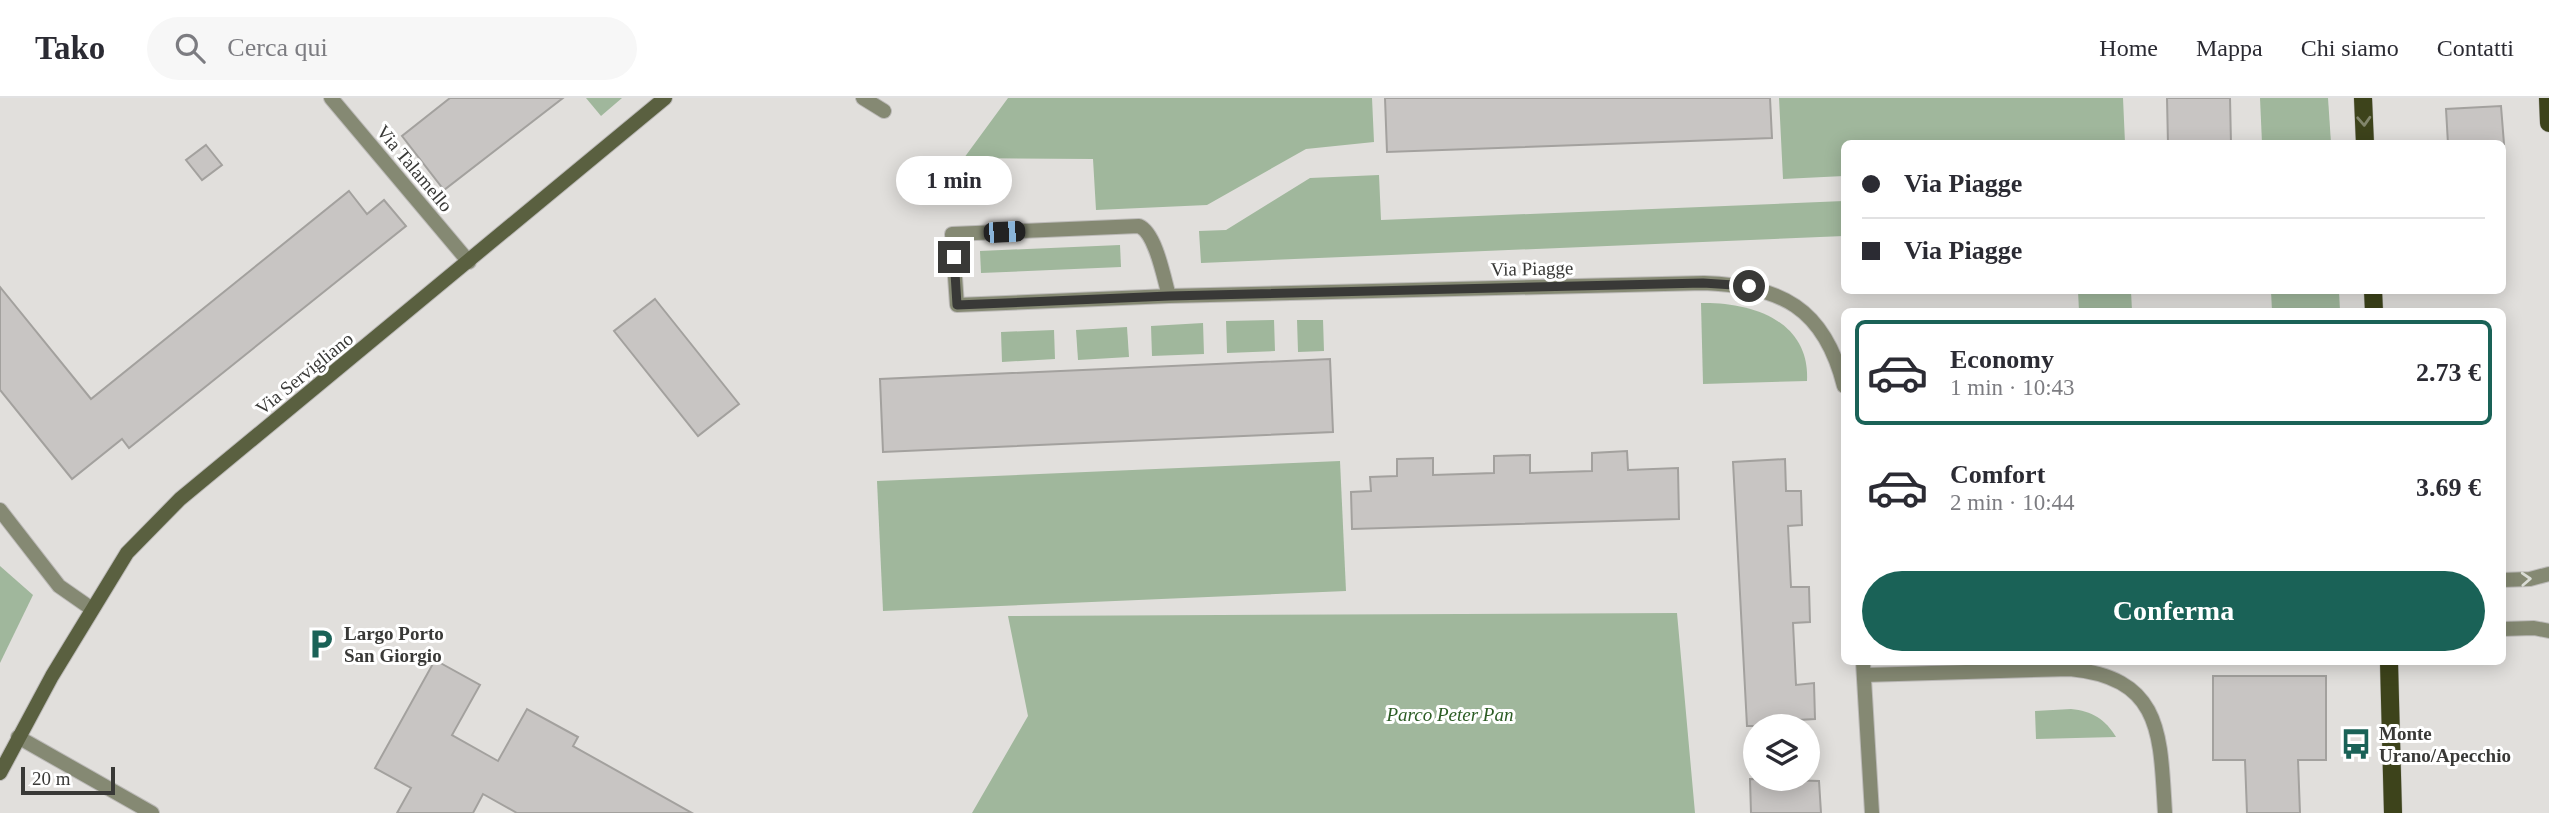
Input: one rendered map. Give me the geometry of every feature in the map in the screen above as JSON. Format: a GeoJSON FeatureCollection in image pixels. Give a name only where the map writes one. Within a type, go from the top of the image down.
{"type":"FeatureCollection","features":[{"type":"Feature","properties":{"kind":"main road"},"geometry":{"type":"LineString","coordinates":[[2362,98],[2365,140]]}},
{"type":"Feature","properties":{"kind":"main road"},"geometry":{"type":"LineString","coordinates":[[2548,98],[2549,123]]}},
{"type":"Feature","properties":{"kind":"main road"},"geometry":{"type":"LineString","coordinates":[[2389,665],[2393,813]]}},
{"type":"Feature","properties":{"kind":"street","name":"Via Talamello"},"geometry":{"type":"LineString","coordinates":[[331,98],[470,262]]}},
{"type":"Feature","properties":{"kind":"street","name":"Via Servigliano"},"geometry":{"type":"LineString","coordinates":[[0,773],[92,609],[127,554],[180,499],[470,262],[665,98]]}},
{"type":"Feature","properties":{"kind":"street"},"geometry":{"type":"LineString","coordinates":[[863,98],[884,111]]}},
{"type":"Feature","properties":{"kind":"street","name":"Via Piagge"},"geometry":{"type":"LineString","coordinates":[[1169,296],[1152,240],[1145,229],[1139,226],[952,234],[957,305],[1169,296],[1703,283],[1744,285],[1775,295],[1807,314],[1828,341],[1841,378]]}},
{"type":"Feature","properties":{"kind":"street"},"geometry":{"type":"LineString","coordinates":[[0,510],[59,586],[92,609]]}},
{"type":"Feature","properties":{"kind":"street"},"geometry":{"type":"LineString","coordinates":[[2506,580],[2530,579],[2549,574]]}},
{"type":"Feature","properties":{"kind":"street"},"geometry":{"type":"LineString","coordinates":[[2506,629],[2534,628],[2549,631]]}},
{"type":"Feature","properties":{"kind":"street"},"geometry":{"type":"LineString","coordinates":[[1872,813],[1863,668],[2070,669],[2092,672],[2112,679],[2137,695],[2153,717],[2159,740],[2165,813]]}},
{"type":"Feature","properties":{"kind":"street"},"geometry":{"type":"LineString","coordinates":[[18,737],[152,813]]}},
{"type":"Feature","properties":{"kind":"green space"},"geometry":{"type":"Polygon","coordinates":[[[586,98],[622,98],[601,116],[586,98]]]}},
{"type":"Feature","properties":{"kind":"green space"},"geometry":{"type":"Polygon","coordinates":[[[1008,98],[1372,98],[1374,142],[1306,149],[1207,205],[1096,210],[1093,159],[964,158],[1008,98]]]}},
{"type":"Feature","properties":{"kind":"green space"},"geometry":{"type":"Polygon","coordinates":[[[1779,98],[2123,98],[2125,140],[1841,140],[1841,176],[1783,179],[1779,98]]]}},
{"type":"Feature","properties":{"kind":"green space"},"geometry":{"type":"Polygon","coordinates":[[[2260,98],[2328,98],[2331,140],[2262,140],[2260,98]]]}},
{"type":"Feature","properties":{"kind":"green space"},"geometry":{"type":"Polygon","coordinates":[[[1379,175],[1381,220],[1841,201],[1841,236],[1201,263],[1199,231],[1226,230],[1310,178],[1379,175]]]}},
{"type":"Feature","properties":{"kind":"green space"},"geometry":{"type":"Polygon","coordinates":[[[1120,245],[1121,267],[981,273],[980,251],[1120,245]]]}},
{"type":"Feature","properties":{"kind":"green space"},"geometry":{"type":"Polygon","coordinates":[[[2078,294],[2131,294],[2132,308],[2079,308],[2078,294]]]}},
{"type":"Feature","properties":{"kind":"green space"},"geometry":{"type":"Polygon","coordinates":[[[2271,294],[2339,294],[2340,308],[2272,308],[2271,294]]]}},
{"type":"Feature","properties":{"kind":"green space"},"geometry":{"type":"Polygon","coordinates":[[[1701,303],[1739,306],[1757,311],[1788,329],[1799,343],[1805,360],[1807,381],[1703,384],[1701,303]]]}},
{"type":"Feature","properties":{"kind":"green space"},"geometry":{"type":"Polygon","coordinates":[[[1274,320],[1275,351],[1227,353],[1226,321],[1274,320]]]}},
{"type":"Feature","properties":{"kind":"green space"},"geometry":{"type":"Polygon","coordinates":[[[1297,320],[1323,320],[1324,351],[1298,352],[1297,320]]]}},
{"type":"Feature","properties":{"kind":"green space"},"geometry":{"type":"Polygon","coordinates":[[[1203,323],[1204,354],[1152,356],[1151,326],[1203,323]]]}},
{"type":"Feature","properties":{"kind":"green space"},"geometry":{"type":"Polygon","coordinates":[[[1127,327],[1129,357],[1078,360],[1076,330],[1127,327]]]}},
{"type":"Feature","properties":{"kind":"green space"},"geometry":{"type":"Polygon","coordinates":[[[1054,330],[1055,359],[1002,362],[1001,332],[1054,330]]]}},
{"type":"Feature","properties":{"kind":"green space"},"geometry":{"type":"Polygon","coordinates":[[[1340,461],[1346,591],[883,611],[877,481],[1340,461]]]}},
{"type":"Feature","properties":{"kind":"green space"},"geometry":{"type":"Polygon","coordinates":[[[0,566],[33,595],[0,663],[0,566]]]}},
{"type":"Feature","properties":{"kind":"green space","name":"Parco Peter Pan"},"geometry":{"type":"Polygon","coordinates":[[[1677,613],[1695,813],[972,813],[1028,716],[1008,616],[1677,613]]]}},
{"type":"Feature","properties":{"kind":"green space"},"geometry":{"type":"Polygon","coordinates":[[[2071,709],[2097,717],[2116,737],[2036,739],[2035,711],[2071,709]]]}},
{"type":"Feature","properties":{"kind":"building"},"geometry":{"type":"Polygon","coordinates":[[[450,98],[563,98],[444,190],[402,136],[450,98]]]}},
{"type":"Feature","properties":{"kind":"building"},"geometry":{"type":"Polygon","coordinates":[[[1385,98],[1770,98],[1772,138],[1387,152],[1385,98]]]}},
{"type":"Feature","properties":{"kind":"building"},"geometry":{"type":"Polygon","coordinates":[[[2167,98],[2230,98],[2231,140],[2168,140],[2167,98]]]}},
{"type":"Feature","properties":{"kind":"building"},"geometry":{"type":"Polygon","coordinates":[[[2501,106],[2504,140],[2448,140],[2446,109],[2501,106]]]}},
{"type":"Feature","properties":{"kind":"building"},"geometry":{"type":"Polygon","coordinates":[[[206,145],[222,165],[202,180],[186,160],[206,145]]]}},
{"type":"Feature","properties":{"kind":"building"},"geometry":{"type":"Polygon","coordinates":[[[349,191],[367,214],[384,200],[406,226],[129,448],[122,439],[72,479],[0,390],[0,287],[91,399],[349,191]]]}},
{"type":"Feature","properties":{"kind":"building"},"geometry":{"type":"Polygon","coordinates":[[[655,299],[739,404],[698,436],[614,331],[655,299]]]}},
{"type":"Feature","properties":{"kind":"building"},"geometry":{"type":"Polygon","coordinates":[[[1330,359],[1333,432],[883,452],[880,379],[1330,359]]]}},
{"type":"Feature","properties":{"kind":"building"},"geometry":{"type":"Polygon","coordinates":[[[1627,451],[1628,470],[1678,468],[1679,519],[1352,529],[1351,492],[1371,491],[1370,477],[1397,476],[1397,459],[1433,458],[1433,475],[1494,473],[1494,456],[1530,455],[1530,473],[1592,471],[1592,453],[1627,451]]]}},
{"type":"Feature","properties":{"kind":"building"},"geometry":{"type":"Polygon","coordinates":[[[1785,459],[1786,491],[1801,491],[1802,525],[1788,526],[1791,587],[1809,587],[1810,622],[1793,623],[1796,685],[1814,683],[1815,714],[1746,714],[1733,462],[1785,459]]]}},
{"type":"Feature","properties":{"kind":"building"},"geometry":{"type":"Polygon","coordinates":[[[435,660],[480,685],[452,735],[498,761],[527,709],[578,737],[573,746],[692,813],[517,813],[483,794],[473,813],[397,813],[411,788],[375,768],[435,660]]]}},
{"type":"Feature","properties":{"kind":"building"},"geometry":{"type":"Polygon","coordinates":[[[2213,676],[2326,676],[2326,760],[2298,760],[2300,813],[2247,813],[2245,760],[2213,760],[2213,676]]]}},
{"type":"Feature","properties":{"kind":"building"},"geometry":{"type":"Polygon","coordinates":[[[1750,791],[1820,791],[1821,813],[1751,813],[1750,791]]]}},
{"type":"Feature","properties":{"kind":"place","name":"Largo Porto San Giorgio"},"geometry":{"type":"Point","coordinates":[321,644]}},
{"type":"Feature","properties":{"kind":"place","name":"Monte Urano/Apecchio"},"geometry":{"type":"Point","coordinates":[2356,744]}},
{"type":"Feature","properties":{"kind":"route"},"geometry":{"type":"LineString","coordinates":[[954,257],[957,305],[1169,296],[1703,283],[1749,286]]}}]}
